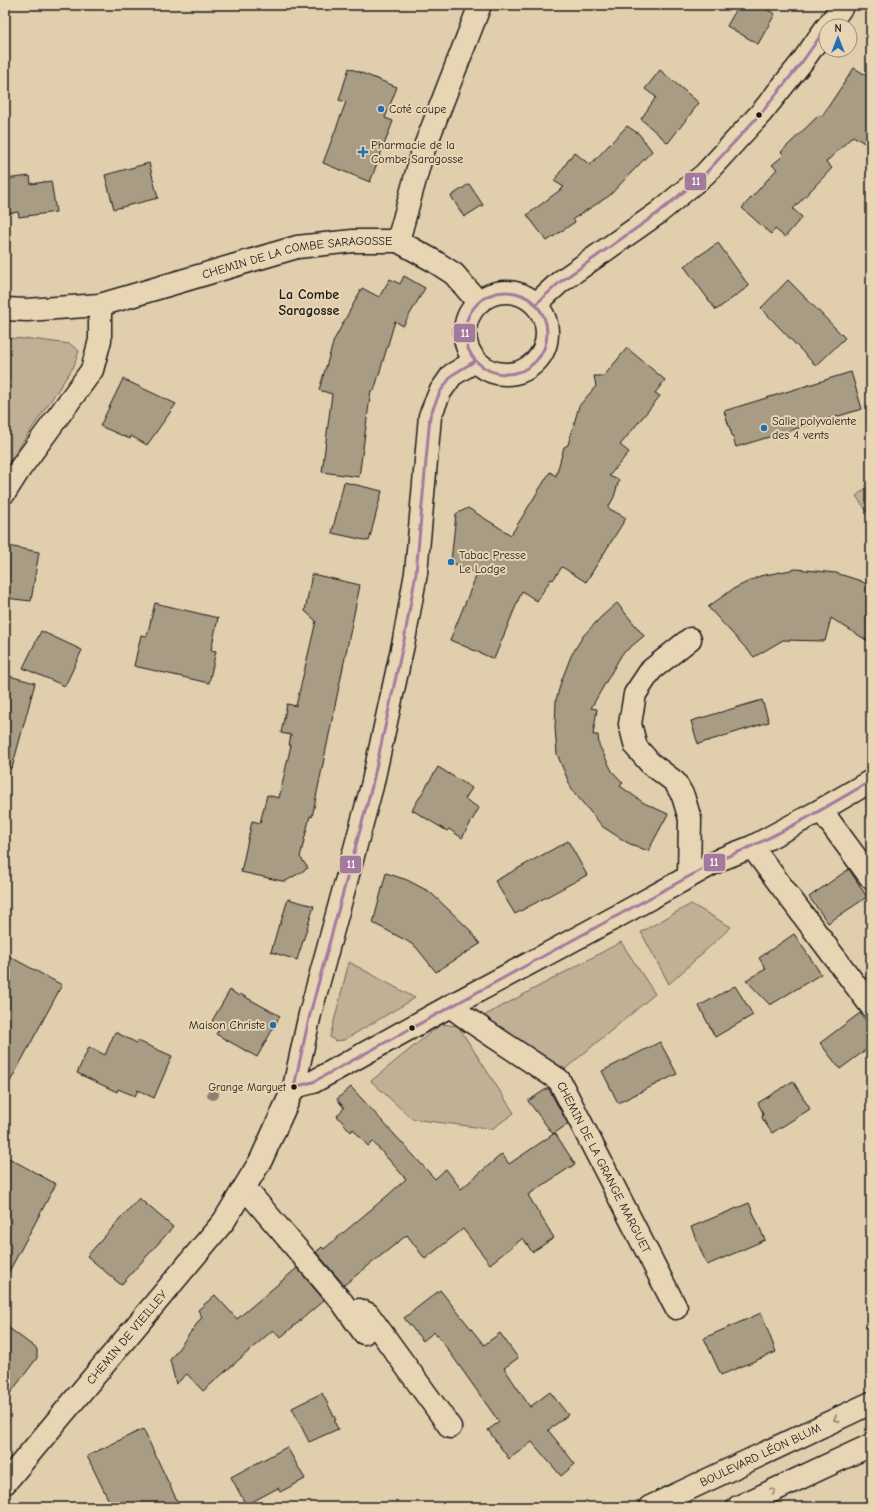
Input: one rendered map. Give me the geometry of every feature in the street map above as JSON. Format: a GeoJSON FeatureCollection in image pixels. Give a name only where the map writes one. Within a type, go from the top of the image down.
{"type":"FeatureCollection","features":[{"type":"Feature","properties":{"kind":"street"},"geometry":{"type":"LineString","coordinates":[[398,241],[422,154],[480,5]]}},
{"type":"Feature","properties":{"kind":"street"},"geometry":{"type":"LineString","coordinates":[[834,18],[843,5]]}},
{"type":"Feature","properties":{"kind":"street"},"geometry":{"type":"LineString","coordinates":[[536,304],[560,282],[658,213],[705,174],[762,112],[818,40]]}},
{"type":"Feature","properties":{"kind":"street","name":"CHEMIN DE LA COMBE SARAGOSSE"},"geometry":{"type":"LineString","coordinates":[[5,309],[27,310],[100,305],[297,247],[353,241],[398,241],[434,260],[454,274],[478,302]]}},
{"type":"Feature","properties":{"kind":"street"},"geometry":{"type":"LineString","coordinates":[[501,292],[514,292],[526,297],[536,304],[544,316],[547,328],[547,341],[542,353],[534,363],[524,370],[511,374],[498,373],[486,369],[476,361],[468,350],[465,338],[465,325],[470,312],[478,302],[489,295],[501,292]]}},
{"type":"Feature","properties":{"kind":"street"},"geometry":{"type":"LineString","coordinates":[[5,492],[19,470],[92,370],[100,340],[100,305]]}},
{"type":"Feature","properties":{"kind":"street","name":"CHEMIN DE VIEILLEY"},"geometry":{"type":"LineString","coordinates":[[5,1483],[224,1221],[261,1160],[294,1087],[310,1014],[372,786],[404,640],[416,573],[430,416],[440,392],[452,375],[476,361]]}},
{"type":"Feature","properties":{"kind":"street"},"geometry":{"type":"LineString","coordinates":[[689,876],[690,819],[683,796],[675,782],[650,763],[636,747],[630,724],[635,694],[651,670],[690,640]]}},
{"type":"Feature","properties":{"kind":"street"},"geometry":{"type":"LineString","coordinates":[[294,1087],[313,1082],[450,1006],[618,916],[721,858],[752,847],[871,781]]}},
{"type":"Feature","properties":{"kind":"street"},"geometry":{"type":"LineString","coordinates":[[821,810],[871,878]]}},
{"type":"Feature","properties":{"kind":"street"},"geometry":{"type":"LineString","coordinates":[[752,847],[871,1006]]}},
{"type":"Feature","properties":{"kind":"street","name":"CHEMIN DE LA GRANGE MARGUET"},"geometry":{"type":"LineString","coordinates":[[450,1006],[559,1080],[676,1308]]}},
{"type":"Feature","properties":{"kind":"street"},"geometry":{"type":"LineString","coordinates":[[245,1188],[342,1302],[364,1333]]}},
{"type":"Feature","properties":{"kind":"street"},"geometry":{"type":"LineString","coordinates":[[342,1302],[368,1314],[450,1427]]}},
{"type":"Feature","properties":{"kind":"street","name":"BOULEVARD LÉON BLUM"},"geometry":{"type":"LineString","coordinates":[[650,1507],[871,1403]]}},
{"type":"Feature","properties":{"kind":"street"},"geometry":{"type":"LineString","coordinates":[[738,1507],[871,1445]]}},
{"type":"Feature","properties":{"kind":"shaded area"},"geometry":{"type":"Polygon","coordinates":[[[5,338],[31,339],[70,344],[79,351],[74,366],[10,461],[5,461],[5,338]]]}},
{"type":"Feature","properties":{"kind":"shaded area"},"geometry":{"type":"Polygon","coordinates":[[[871,484],[871,517],[856,496],[871,484]]]}},
{"type":"Feature","properties":{"kind":"shaded area"},"geometry":{"type":"Polygon","coordinates":[[[691,904],[731,927],[669,984],[641,932],[691,904]]]}},
{"type":"Feature","properties":{"kind":"shaded area"},"geometry":{"type":"Polygon","coordinates":[[[621,942],[655,994],[565,1069],[480,1018],[621,942]]]}},
{"type":"Feature","properties":{"kind":"shaded area"},"geometry":{"type":"Polygon","coordinates":[[[349,962],[415,998],[344,1040],[335,1041],[330,1037],[349,962]]]}},
{"type":"Feature","properties":{"kind":"shaded area"},"geometry":{"type":"Polygon","coordinates":[[[441,1024],[458,1026],[514,1113],[492,1129],[412,1119],[371,1081],[441,1024]]]}},
{"type":"Feature","properties":{"kind":"building"},"geometry":{"type":"Polygon","coordinates":[[[739,5],[759,5],[775,14],[758,44],[727,26],[739,5]]]}},
{"type":"Feature","properties":{"kind":"building"},"geometry":{"type":"Polygon","coordinates":[[[349,68],[397,87],[385,118],[393,121],[370,182],[323,163],[346,102],[339,100],[349,68]]]}},
{"type":"Feature","properties":{"kind":"building"},"geometry":{"type":"Polygon","coordinates":[[[854,68],[871,78],[871,147],[853,136],[826,162],[832,168],[793,209],[802,217],[785,237],[775,229],[771,234],[742,208],[777,169],[772,165],[784,155],[781,152],[819,115],[822,116],[854,68]]]}},
{"type":"Feature","properties":{"kind":"building"},"geometry":{"type":"Polygon","coordinates":[[[660,70],[699,103],[668,143],[641,119],[656,97],[645,89],[660,70]]]}},
{"type":"Feature","properties":{"kind":"building"},"geometry":{"type":"Polygon","coordinates":[[[627,126],[639,134],[652,151],[609,196],[573,219],[575,222],[547,241],[527,215],[564,187],[554,181],[574,152],[590,165],[627,126]]]}},
{"type":"Feature","properties":{"kind":"building"},"geometry":{"type":"Polygon","coordinates":[[[149,163],[158,198],[114,209],[105,175],[149,163]]]}},
{"type":"Feature","properties":{"kind":"building"},"geometry":{"type":"Polygon","coordinates":[[[30,176],[31,184],[51,181],[56,212],[19,217],[18,212],[5,214],[5,179],[30,176]]]}},
{"type":"Feature","properties":{"kind":"building"},"geometry":{"type":"Polygon","coordinates":[[[469,184],[483,205],[464,217],[451,196],[469,184]]]}},
{"type":"Feature","properties":{"kind":"building"},"geometry":{"type":"Polygon","coordinates":[[[718,243],[749,286],[716,310],[684,266],[718,243]]]}},
{"type":"Feature","properties":{"kind":"building"},"geometry":{"type":"Polygon","coordinates":[[[404,276],[425,288],[403,326],[395,321],[374,391],[371,390],[359,477],[322,472],[332,394],[319,390],[334,340],[362,288],[379,297],[390,279],[400,284],[404,276]]]}},
{"type":"Feature","properties":{"kind":"building"},"geometry":{"type":"Polygon","coordinates":[[[788,280],[845,338],[816,366],[761,308],[788,280]]]}},
{"type":"Feature","properties":{"kind":"building"},"geometry":{"type":"Polygon","coordinates":[[[627,348],[665,380],[655,393],[660,396],[620,445],[629,452],[609,476],[619,480],[614,497],[608,508],[626,518],[586,582],[562,567],[553,580],[551,579],[537,601],[522,591],[494,659],[450,640],[477,574],[451,562],[456,514],[468,508],[511,535],[550,472],[556,476],[564,447],[568,445],[579,406],[596,386],[594,376],[604,376],[627,348]]]}},
{"type":"Feature","properties":{"kind":"building","name":"Salle polyvalente des 4 vents"},"geometry":{"type":"Polygon","coordinates":[[[851,372],[862,409],[736,447],[724,411],[851,372]]]}},
{"type":"Feature","properties":{"kind":"building"},"geometry":{"type":"Polygon","coordinates":[[[123,379],[176,404],[147,445],[131,436],[130,439],[100,426],[123,379]]]}},
{"type":"Feature","properties":{"kind":"building"},"geometry":{"type":"Polygon","coordinates":[[[344,482],[382,491],[369,541],[332,533],[344,482]]]}},
{"type":"Feature","properties":{"kind":"building"},"geometry":{"type":"Polygon","coordinates":[[[8,546],[39,552],[31,601],[5,598],[5,564],[8,546]]]}},
{"type":"Feature","properties":{"kind":"building"},"geometry":{"type":"Polygon","coordinates":[[[796,569],[836,573],[861,581],[871,587],[871,643],[831,618],[825,641],[783,640],[754,657],[708,607],[733,589],[760,576],[796,569]]]}},
{"type":"Feature","properties":{"kind":"building"},"geometry":{"type":"Polygon","coordinates":[[[312,574],[360,585],[312,817],[310,816],[300,857],[308,868],[286,881],[282,881],[241,872],[252,821],[260,823],[267,795],[279,798],[291,745],[289,745],[291,735],[281,733],[287,704],[296,706],[316,621],[305,611],[312,574]]]}},
{"type":"Feature","properties":{"kind":"building"},"geometry":{"type":"Polygon","coordinates":[[[155,603],[218,618],[211,650],[216,651],[209,683],[134,666],[141,635],[147,636],[155,603]]]}},
{"type":"Feature","properties":{"kind":"building"},"geometry":{"type":"Polygon","coordinates":[[[617,603],[644,636],[622,654],[591,708],[597,709],[593,735],[598,735],[599,745],[612,771],[623,783],[620,786],[644,803],[668,814],[648,851],[628,843],[603,827],[572,790],[557,754],[555,728],[556,700],[571,656],[583,636],[617,603]]]}},
{"type":"Feature","properties":{"kind":"building"},"geometry":{"type":"Polygon","coordinates":[[[41,631],[82,650],[65,686],[23,668],[41,631]]]}},
{"type":"Feature","properties":{"kind":"building"},"geometry":{"type":"Polygon","coordinates":[[[5,675],[35,683],[12,768],[5,767],[5,675]]]}},
{"type":"Feature","properties":{"kind":"building"},"geometry":{"type":"Polygon","coordinates":[[[762,700],[769,722],[698,744],[691,721],[762,700]]]}},
{"type":"Feature","properties":{"kind":"building"},"geometry":{"type":"Polygon","coordinates":[[[438,767],[472,788],[465,799],[479,808],[462,838],[449,829],[447,831],[412,810],[438,767]]]}},
{"type":"Feature","properties":{"kind":"building"},"geometry":{"type":"Polygon","coordinates":[[[568,841],[587,875],[515,914],[495,881],[568,841]]]}},
{"type":"Feature","properties":{"kind":"building"},"geometry":{"type":"Polygon","coordinates":[[[849,869],[867,897],[828,923],[809,897],[849,869]]]}},
{"type":"Feature","properties":{"kind":"building"},"geometry":{"type":"Polygon","coordinates":[[[386,873],[407,880],[430,892],[469,929],[480,944],[436,972],[416,947],[373,923],[386,873]]]}},
{"type":"Feature","properties":{"kind":"building"},"geometry":{"type":"Polygon","coordinates":[[[288,899],[314,906],[297,960],[271,952],[288,899]]]}},
{"type":"Feature","properties":{"kind":"building"},"geometry":{"type":"Polygon","coordinates":[[[794,934],[821,974],[770,1005],[746,980],[766,969],[759,958],[794,934]]]}},
{"type":"Feature","properties":{"kind":"building"},"geometry":{"type":"Polygon","coordinates":[[[5,954],[62,985],[5,1091],[5,954]]]}},
{"type":"Feature","properties":{"kind":"building"},"geometry":{"type":"Polygon","coordinates":[[[735,986],[753,1015],[715,1037],[699,1006],[735,986]]]}},
{"type":"Feature","properties":{"kind":"building"},"geometry":{"type":"Polygon","coordinates":[[[230,990],[280,1016],[257,1057],[216,1034],[221,1027],[212,1021],[230,990]]]}},
{"type":"Feature","properties":{"kind":"building"},"geometry":{"type":"Polygon","coordinates":[[[860,1013],[871,1027],[871,1046],[840,1069],[820,1043],[860,1013]]]}},
{"type":"Feature","properties":{"kind":"building"},"geometry":{"type":"Polygon","coordinates":[[[115,1032],[137,1043],[138,1041],[172,1056],[154,1098],[138,1090],[135,1096],[118,1089],[117,1092],[77,1073],[89,1047],[105,1055],[115,1032]]]}},
{"type":"Feature","properties":{"kind":"building"},"geometry":{"type":"Polygon","coordinates":[[[660,1042],[677,1074],[618,1103],[602,1071],[660,1042]]]}},
{"type":"Feature","properties":{"kind":"building"},"geometry":{"type":"Polygon","coordinates":[[[793,1081],[810,1109],[772,1133],[762,1118],[763,1113],[758,1103],[793,1081]]]}},
{"type":"Feature","properties":{"kind":"building"},"geometry":{"type":"Polygon","coordinates":[[[351,1087],[435,1179],[446,1169],[461,1189],[502,1154],[509,1164],[555,1133],[575,1164],[528,1195],[554,1238],[532,1252],[523,1238],[490,1264],[463,1229],[425,1259],[407,1235],[344,1285],[316,1252],[322,1247],[324,1249],[406,1179],[373,1142],[368,1146],[353,1129],[351,1132],[337,1116],[344,1108],[337,1099],[351,1087]]]}},
{"type":"Feature","properties":{"kind":"building"},"geometry":{"type":"Polygon","coordinates":[[[548,1088],[568,1124],[553,1134],[528,1101],[548,1088]]]}},
{"type":"Feature","properties":{"kind":"building"},"geometry":{"type":"Polygon","coordinates":[[[5,1156],[56,1184],[5,1279],[5,1156]]]}},
{"type":"Feature","properties":{"kind":"building"},"geometry":{"type":"Polygon","coordinates":[[[139,1198],[173,1227],[121,1285],[87,1256],[139,1198]]]}},
{"type":"Feature","properties":{"kind":"building"},"geometry":{"type":"Polygon","coordinates":[[[749,1203],[765,1240],[707,1265],[691,1227],[749,1203]]]}},
{"type":"Feature","properties":{"kind":"building"},"geometry":{"type":"Polygon","coordinates":[[[297,1268],[324,1300],[280,1338],[273,1330],[203,1391],[187,1374],[176,1384],[170,1360],[202,1317],[198,1310],[215,1295],[237,1319],[297,1268]]]}},
{"type":"Feature","properties":{"kind":"building"},"geometry":{"type":"Polygon","coordinates":[[[440,1290],[484,1345],[500,1333],[518,1358],[504,1368],[530,1407],[550,1392],[568,1415],[548,1430],[575,1464],[561,1476],[532,1442],[509,1459],[488,1430],[499,1422],[437,1334],[436,1335],[434,1332],[423,1341],[404,1318],[440,1290]]]}},
{"type":"Feature","properties":{"kind":"building"},"geometry":{"type":"Polygon","coordinates":[[[761,1313],[776,1352],[721,1375],[704,1338],[761,1313]]]}},
{"type":"Feature","properties":{"kind":"building"},"geometry":{"type":"Polygon","coordinates":[[[5,1325],[37,1349],[37,1358],[5,1400],[5,1325]]]}},
{"type":"Feature","properties":{"kind":"building"},"geometry":{"type":"Polygon","coordinates":[[[322,1393],[336,1420],[334,1421],[338,1429],[309,1442],[292,1408],[322,1393]]]}},
{"type":"Feature","properties":{"kind":"building"},"geometry":{"type":"Polygon","coordinates":[[[143,1429],[180,1507],[112,1507],[87,1456],[143,1429]]]}},
{"type":"Feature","properties":{"kind":"building"},"geometry":{"type":"Polygon","coordinates":[[[287,1447],[305,1479],[280,1492],[278,1488],[246,1505],[231,1477],[287,1447]]]}},
{"type":"Feature","properties":{"kind":"transit line","name":"11"},"geometry":{"type":"LineString","coordinates":[[536,304],[560,282],[658,213],[705,174],[762,112],[818,39]]}},
{"type":"Feature","properties":{"kind":"transit line","name":"11"},"geometry":{"type":"LineString","coordinates":[[506,292],[522,295],[535,304],[544,317],[547,333],[544,349],[535,362],[522,371],[506,374],[490,371],[477,362],[468,349],[465,333],[468,317],[477,304],[490,295],[506,292]]}},
{"type":"Feature","properties":{"kind":"transit line","name":"11"},"geometry":{"type":"LineString","coordinates":[[475,361],[452,375],[440,392],[430,416],[416,573],[404,640],[372,786],[310,1014],[294,1087],[313,1082],[721,859],[779,833],[871,781]]}},
{"type":"Feature","properties":{"kind":"place","name":"Coté coupe"},"geometry":{"type":"Point","coordinates":[381,109]}},
{"type":"Feature","properties":{"kind":"place","name":"Pharmacie de la Combe Saragosse"},"geometry":{"type":"Point","coordinates":[363,152]}},
{"type":"Feature","properties":{"kind":"place","name":"Salle polyvalente des 4 vents"},"geometry":{"type":"Point","coordinates":[764,428]}},
{"type":"Feature","properties":{"kind":"place","name":"Tabac Presse Le Lodge"},"geometry":{"type":"Point","coordinates":[451,562]}},
{"type":"Feature","properties":{"kind":"place","name":"Maison Christe"},"geometry":{"type":"Point","coordinates":[273,1025]}},
{"type":"Feature","properties":{"kind":"place","name":"Grange Marguet"},"geometry":{"type":"Point","coordinates":[294,1087]}},
{"type":"Feature","properties":{"kind":"district","name":"La Combe Saragosse"},"geometry":{"type":"Point","coordinates":[309,302]}}]}
